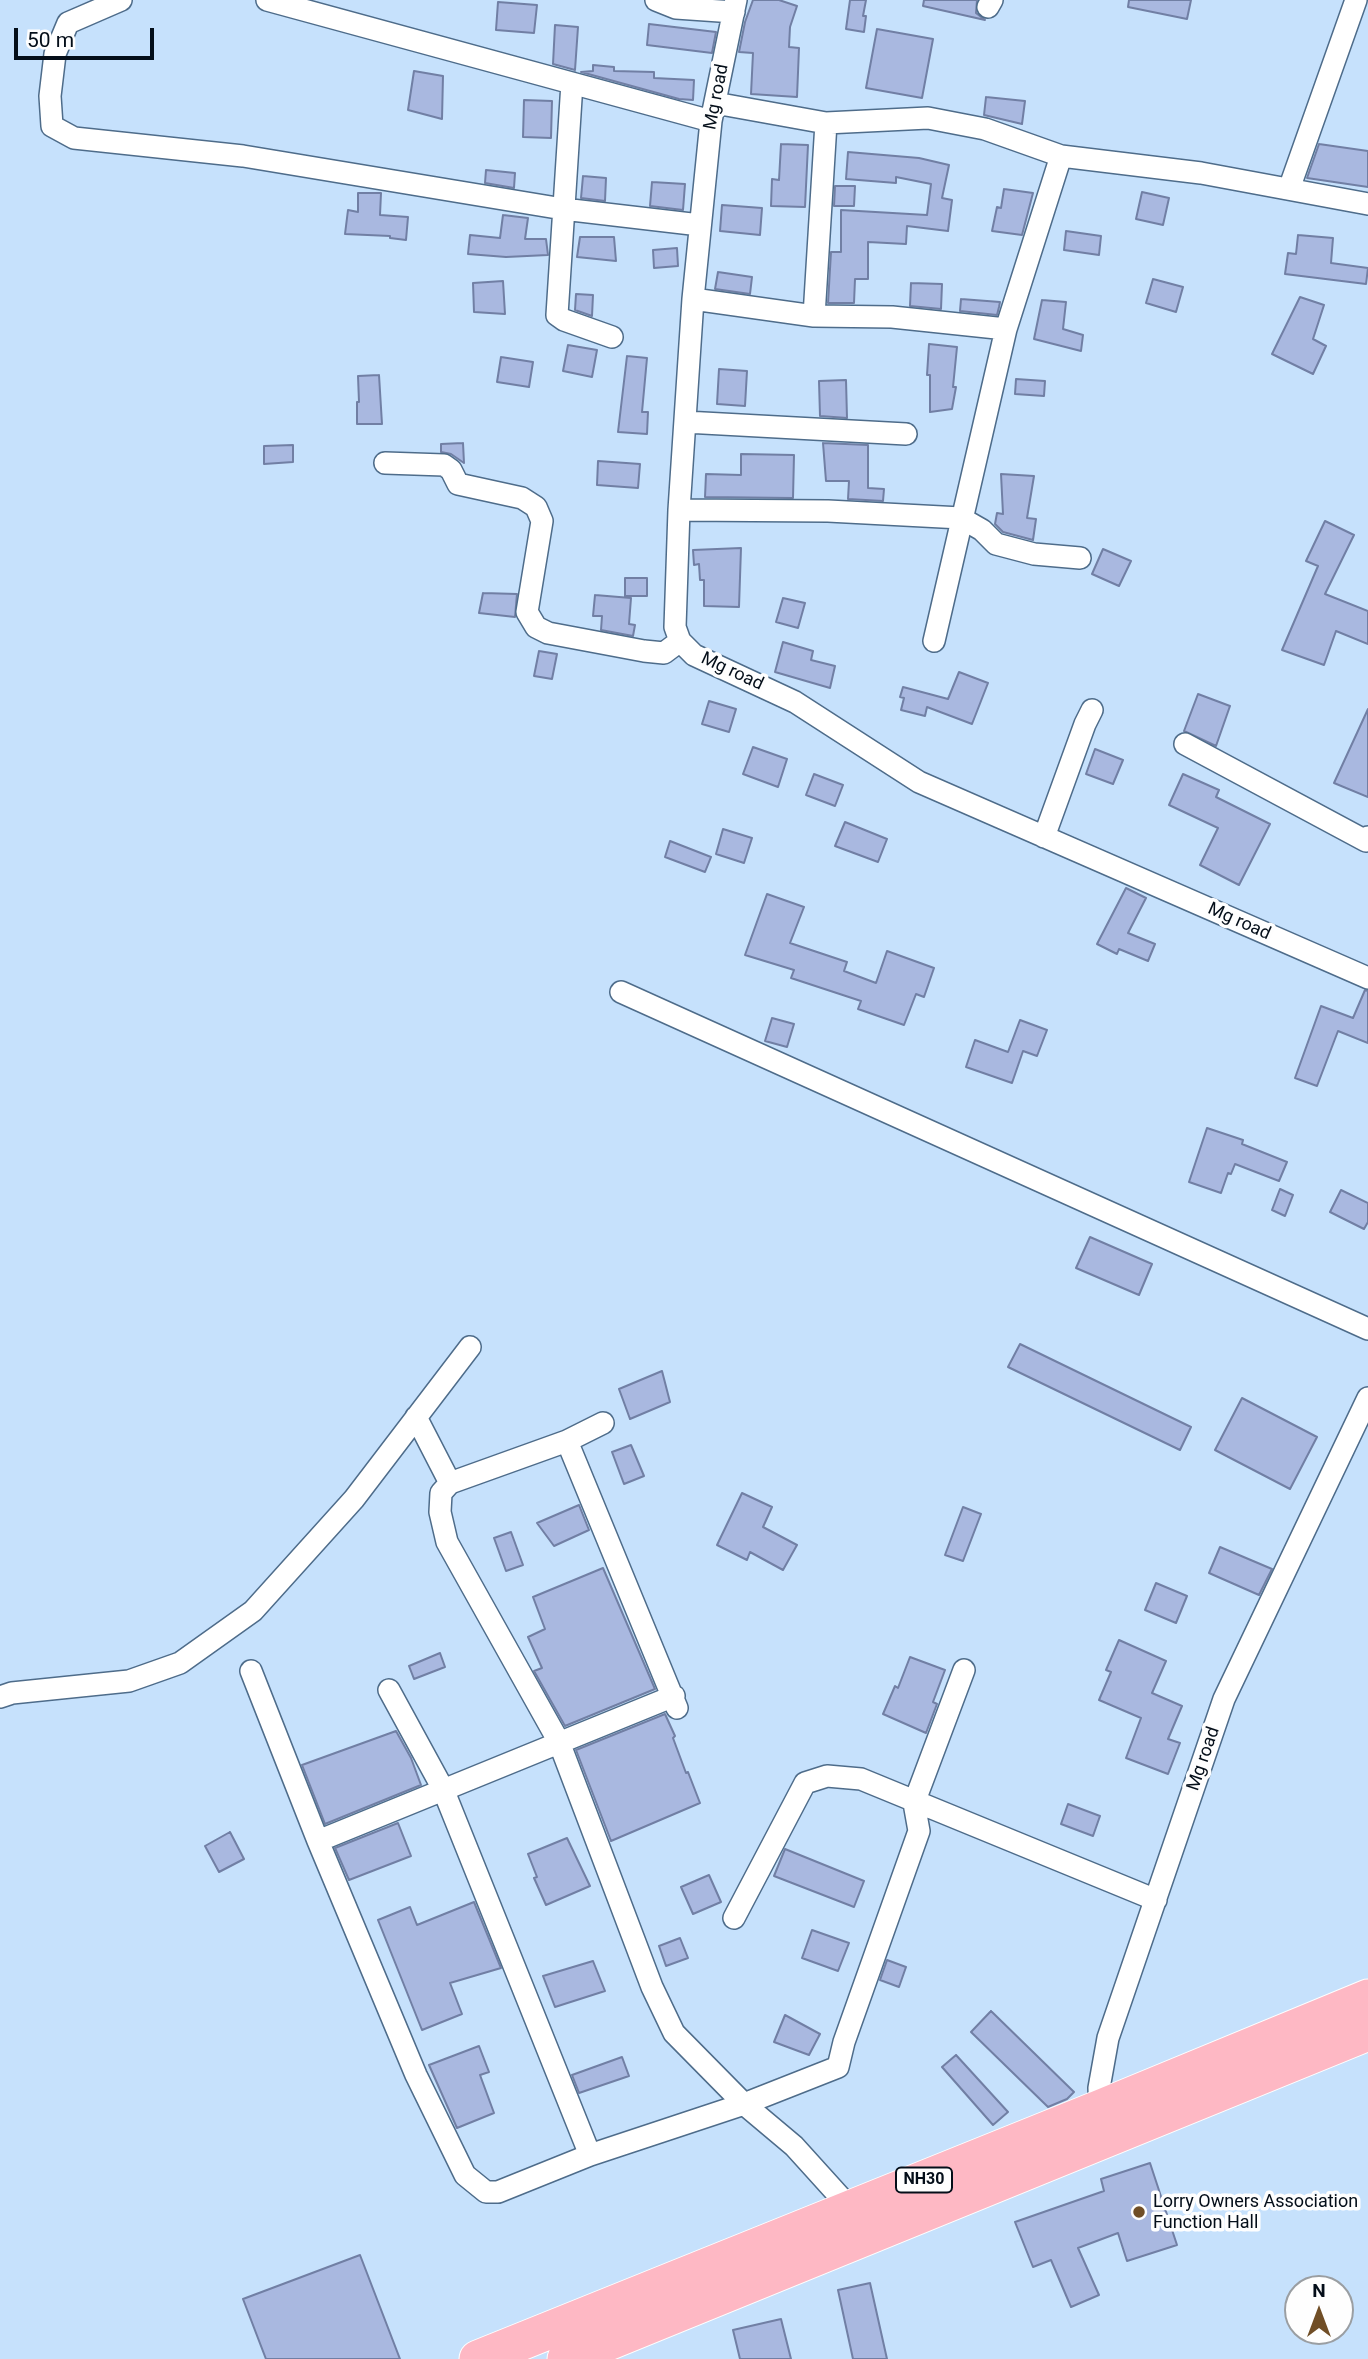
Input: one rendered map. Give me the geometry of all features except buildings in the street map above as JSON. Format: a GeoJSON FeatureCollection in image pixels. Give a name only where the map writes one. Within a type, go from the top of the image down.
{"type":"FeatureCollection","features":[{"type":"Feature","properties":{"kind":"highway","name":"NH30"},"geometry":{"type":"LineString","coordinates":[[566,2359],[1102,2124],[1368,1998]]}},
{"type":"Feature","properties":{"kind":"highway","name":"NH30"},"geometry":{"type":"LineString","coordinates":[[478,2359],[851,2209],[1368,2032]]}},
{"type":"Feature","properties":{"kind":"street"},"geometry":{"type":"LineString","coordinates":[[121,0],[68,23],[55,54],[50,96],[52,126],[74,138],[243,156],[563,209],[700,225]]}},
{"type":"Feature","properties":{"kind":"street"},"geometry":{"type":"LineString","coordinates":[[267,0],[572,83],[713,112],[826,123],[928,118],[985,130],[1061,156],[1201,173],[1368,204]]}},
{"type":"Feature","properties":{"kind":"street"},"geometry":{"type":"LineString","coordinates":[[656,0],[676,8],[735,6]]}},
{"type":"Feature","properties":{"kind":"street"},"geometry":{"type":"LineString","coordinates":[[1289,189],[1356,0]]}},
{"type":"Feature","properties":{"kind":"street","name":"Mg road"},"geometry":{"type":"LineString","coordinates":[[735,6],[713,112],[693,299],[679,510],[675,626],[680,641],[694,655],[795,702],[919,782],[1368,978]]}},
{"type":"Feature","properties":{"kind":"street"},"geometry":{"type":"LineString","coordinates":[[572,83],[557,316],[612,337]]}},
{"type":"Feature","properties":{"kind":"street"},"geometry":{"type":"LineString","coordinates":[[814,316],[826,123]]}},
{"type":"Feature","properties":{"kind":"street"},"geometry":{"type":"LineString","coordinates":[[934,641],[1006,329],[1061,156]]}},
{"type":"Feature","properties":{"kind":"street"},"geometry":{"type":"LineString","coordinates":[[693,299],[814,316],[892,317],[1006,329]]}},
{"type":"Feature","properties":{"kind":"street"},"geometry":{"type":"LineString","coordinates":[[685,422],[906,434]]}},
{"type":"Feature","properties":{"kind":"street"},"geometry":{"type":"LineString","coordinates":[[384,463],[444,464],[451,470],[458,484],[522,498],[536,507],[542,522],[527,612],[536,626],[548,633],[644,652],[664,653],[680,641]]}},
{"type":"Feature","properties":{"kind":"street"},"geometry":{"type":"LineString","coordinates":[[679,510],[828,511],[961,518],[982,530],[996,544],[1034,554],[1080,558]]}},
{"type":"Feature","properties":{"kind":"street"},"geometry":{"type":"LineString","coordinates":[[1044,837],[1092,710]]}},
{"type":"Feature","properties":{"kind":"street"},"geometry":{"type":"LineString","coordinates":[[1185,744],[1366,841],[1368,837]]}},
{"type":"Feature","properties":{"kind":"street"},"geometry":{"type":"LineString","coordinates":[[621,992],[1368,1329]]}},
{"type":"Feature","properties":{"kind":"street"},"geometry":{"type":"LineString","coordinates":[[0,1697],[12,1693],[129,1681],[180,1663],[253,1611],[354,1499],[470,1347]]}},
{"type":"Feature","properties":{"kind":"street","name":"Mg road"},"geometry":{"type":"LineString","coordinates":[[1102,2124],[1099,2088],[1108,2038],[1224,1699],[1368,1398]]}},
{"type":"Feature","properties":{"kind":"street"},"geometry":{"type":"LineString","coordinates":[[416,1417],[450,1483]]}},
{"type":"Feature","properties":{"kind":"street"},"geometry":{"type":"LineString","coordinates":[[603,1423],[567,1441],[450,1483],[441,1493],[440,1512],[447,1542],[559,1742],[652,1987],[674,2033],[744,2104],[794,2146],[851,2209]]}},
{"type":"Feature","properties":{"kind":"street"},"geometry":{"type":"LineString","coordinates":[[318,1840],[559,1742],[676,1702],[567,1441]]}},
{"type":"Feature","properties":{"kind":"street"},"geometry":{"type":"LineString","coordinates":[[251,1671],[416,2075],[465,2175],[486,2192],[498,2192],[590,2155],[744,2104],[838,2067],[919,1831],[914,1803],[964,1670]]}},
{"type":"Feature","properties":{"kind":"street"},"geometry":{"type":"LineString","coordinates":[[389,1690],[443,1789],[590,2155]]}},
{"type":"Feature","properties":{"kind":"street"},"geometry":{"type":"LineString","coordinates":[[734,1918],[805,1783],[827,1776],[861,1779],[1156,1900]]}},
{"type":"Feature","properties":{"kind":"place","name":"Lorry Owners Association Function Hall"},"geometry":{"type":"Point","coordinates":[1139,2212]}}]}
